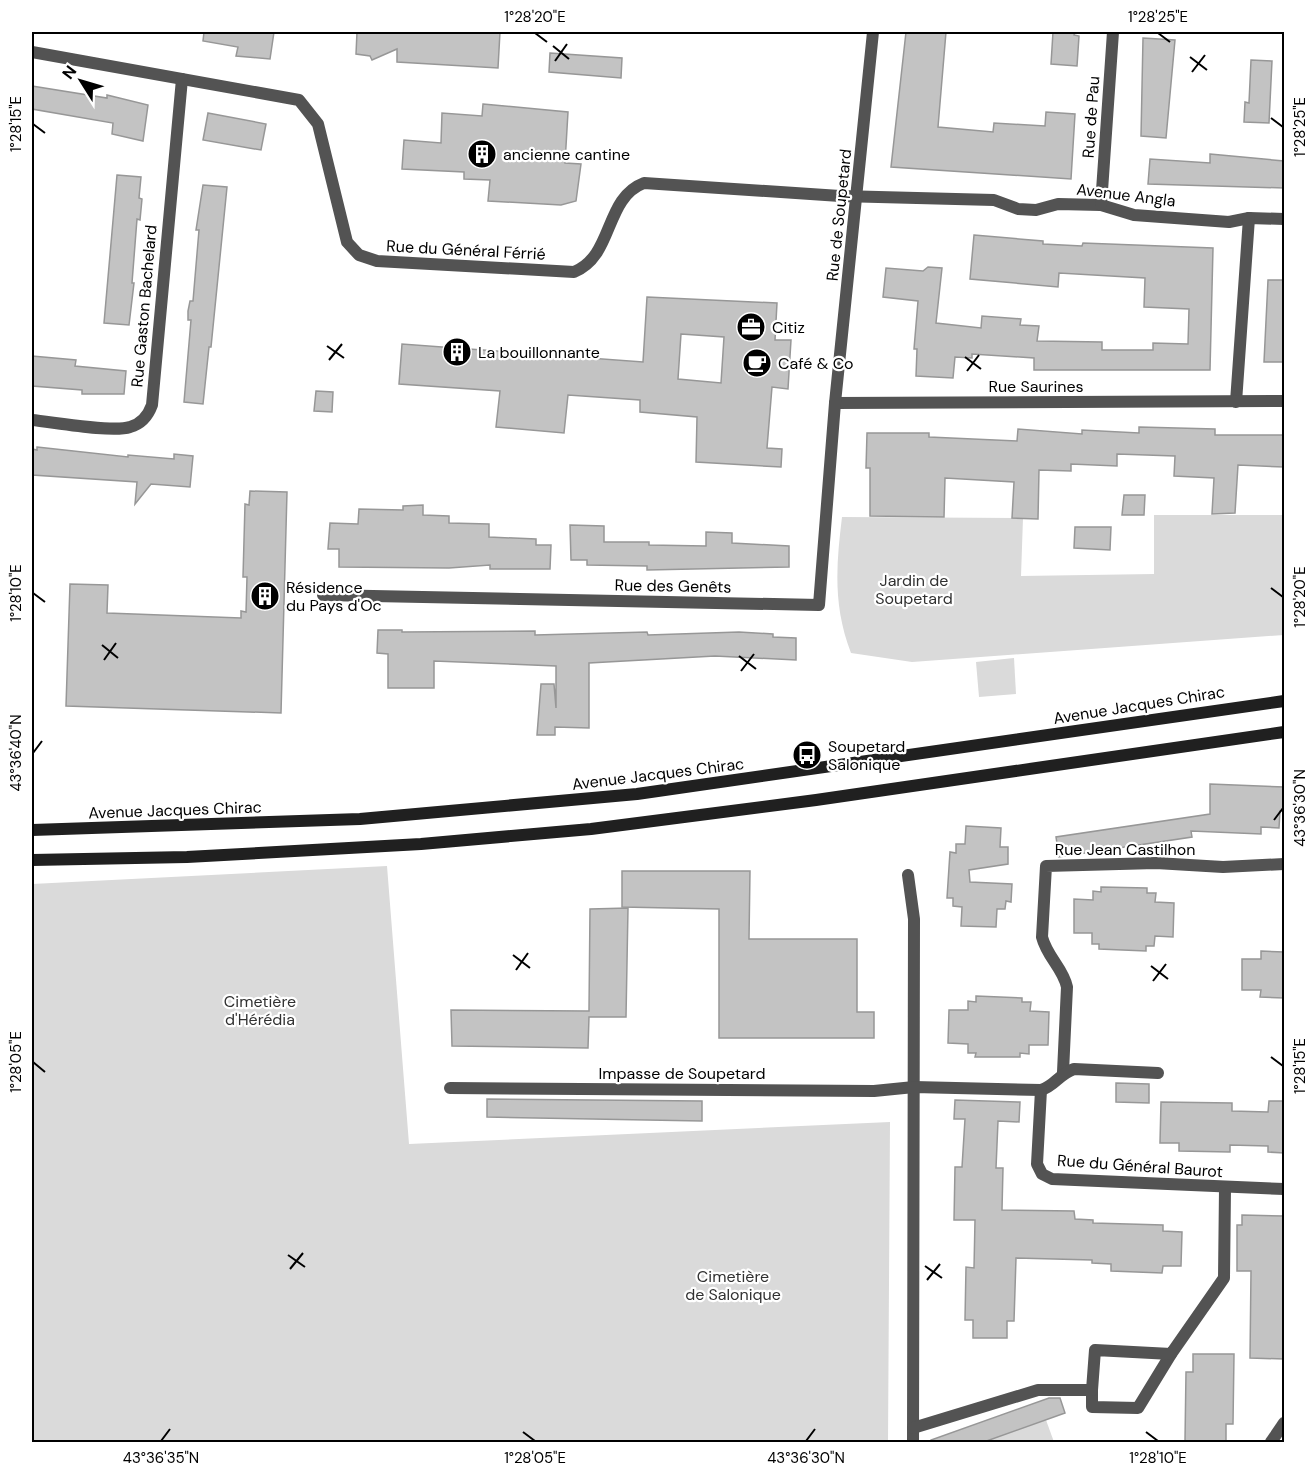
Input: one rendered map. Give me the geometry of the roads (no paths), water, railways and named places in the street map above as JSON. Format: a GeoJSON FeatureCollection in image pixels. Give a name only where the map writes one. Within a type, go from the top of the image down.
{"type":"FeatureCollection","features":[{"type":"Feature","properties":{"kind":"main road","name":"Avenue Jacques Chirac"},"geometry":{"type":"LineString","coordinates":[[32,831],[360,819],[637,794],[1284,700]]}},
{"type":"Feature","properties":{"kind":"main road"},"geometry":{"type":"LineString","coordinates":[[32,860],[187,857],[421,844],[591,829],[816,800],[1284,732]]}},
{"type":"Feature","properties":{"kind":"street","name":"Rue de Soupetard"},"geometry":{"type":"LineString","coordinates":[[835,403],[873,32]]}},
{"type":"Feature","properties":{"kind":"street","name":"Rue de Pau"},"geometry":{"type":"LineString","coordinates":[[1101,205],[1113,32]]}},
{"type":"Feature","properties":{"kind":"street","name":"Rue du Général Férrié"},"geometry":{"type":"LineString","coordinates":[[32,52],[290,97],[306,107],[318,124],[343,234],[359,255],[377,261],[574,272],[592,261],[622,201],[634,187],[644,183],[858,196]]}},
{"type":"Feature","properties":{"kind":"street","name":"Rue Gaston Bachelard"},"geometry":{"type":"LineString","coordinates":[[32,420],[124,429],[141,422],[152,405],[182,79]]}},
{"type":"Feature","properties":{"kind":"street","name":"Avenue Angla"},"geometry":{"type":"LineString","coordinates":[[858,196],[994,200],[1018,209],[1036,210],[1058,204],[1101,205],[1134,215],[1229,222],[1249,218],[1284,219]]}},
{"type":"Feature","properties":{"kind":"street"},"geometry":{"type":"LineString","coordinates":[[1236,402],[1249,218]]}},
{"type":"Feature","properties":{"kind":"street","name":"Rue Saurines"},"geometry":{"type":"LineString","coordinates":[[835,403],[1284,401]]}},
{"type":"Feature","properties":{"kind":"street","name":"Rue des Genêts"},"geometry":{"type":"LineString","coordinates":[[323,596],[819,605],[835,403]]}},
{"type":"Feature","properties":{"kind":"street","name":"Rue Jean Castilhon"},"geometry":{"type":"LineString","coordinates":[[1063,1072],[1067,987],[1065,977],[1044,948],[1042,937],[1046,866],[1279,864]]}},
{"type":"Feature","properties":{"kind":"street"},"geometry":{"type":"LineString","coordinates":[[908,875],[914,919],[913,1443]]}},
{"type":"Feature","properties":{"kind":"street"},"geometry":{"type":"LineString","coordinates":[[1041,1090],[1054,1084],[1063,1072],[1074,1069],[1158,1073]]}},
{"type":"Feature","properties":{"kind":"street","name":"Impasse de Soupetard"},"geometry":{"type":"LineString","coordinates":[[450,1088],[874,1091],[914,1087],[1041,1090]]}},
{"type":"Feature","properties":{"kind":"street","name":"Rue du Général Baurot"},"geometry":{"type":"LineString","coordinates":[[1041,1090],[1037,1164],[1042,1174],[1052,1179],[1284,1189]]}},
{"type":"Feature","properties":{"kind":"street"},"geometry":{"type":"LineString","coordinates":[[1171,1354],[1095,1350],[1092,1407],[1138,1408],[1171,1354],[1224,1278],[1225,1188]]}},
{"type":"Feature","properties":{"kind":"street"},"geometry":{"type":"LineString","coordinates":[[913,1428],[1038,1390],[1092,1390]]}},
{"type":"Feature","properties":{"kind":"street"},"geometry":{"type":"LineString","coordinates":[[1271,1443],[1284,1423]]}},
{"type":"Feature","properties":{"kind":"place","name":"ancienne cantine"},"geometry":{"type":"Point","coordinates":[482,154]}},
{"type":"Feature","properties":{"kind":"place","name":"Citiz"},"geometry":{"type":"Point","coordinates":[751,327]}},
{"type":"Feature","properties":{"kind":"place","name":"La bouillonnante"},"geometry":{"type":"Point","coordinates":[457,352]}},
{"type":"Feature","properties":{"kind":"place","name":"Café & Co"},"geometry":{"type":"Point","coordinates":[757,363]}},
{"type":"Feature","properties":{"kind":"place","name":"Résidence du Pays d'Oc"},"geometry":{"type":"Point","coordinates":[265,596]}},
{"type":"Feature","properties":{"kind":"place","name":"Soupetard Salonique"},"geometry":{"type":"Point","coordinates":[807,755]}},
{"type":"Feature","properties":{"kind":"park label","name":"Jardin de Soupetard"},"geometry":{"type":"Point","coordinates":[914,589]}},
{"type":"Feature","properties":{"kind":"park label","name":"Cimetière d'Hérédia"},"geometry":{"type":"Point","coordinates":[260,1010]}},
{"type":"Feature","properties":{"kind":"park label","name":"Cimetière de Salonique"},"geometry":{"type":"Point","coordinates":[733,1285]}}]}
